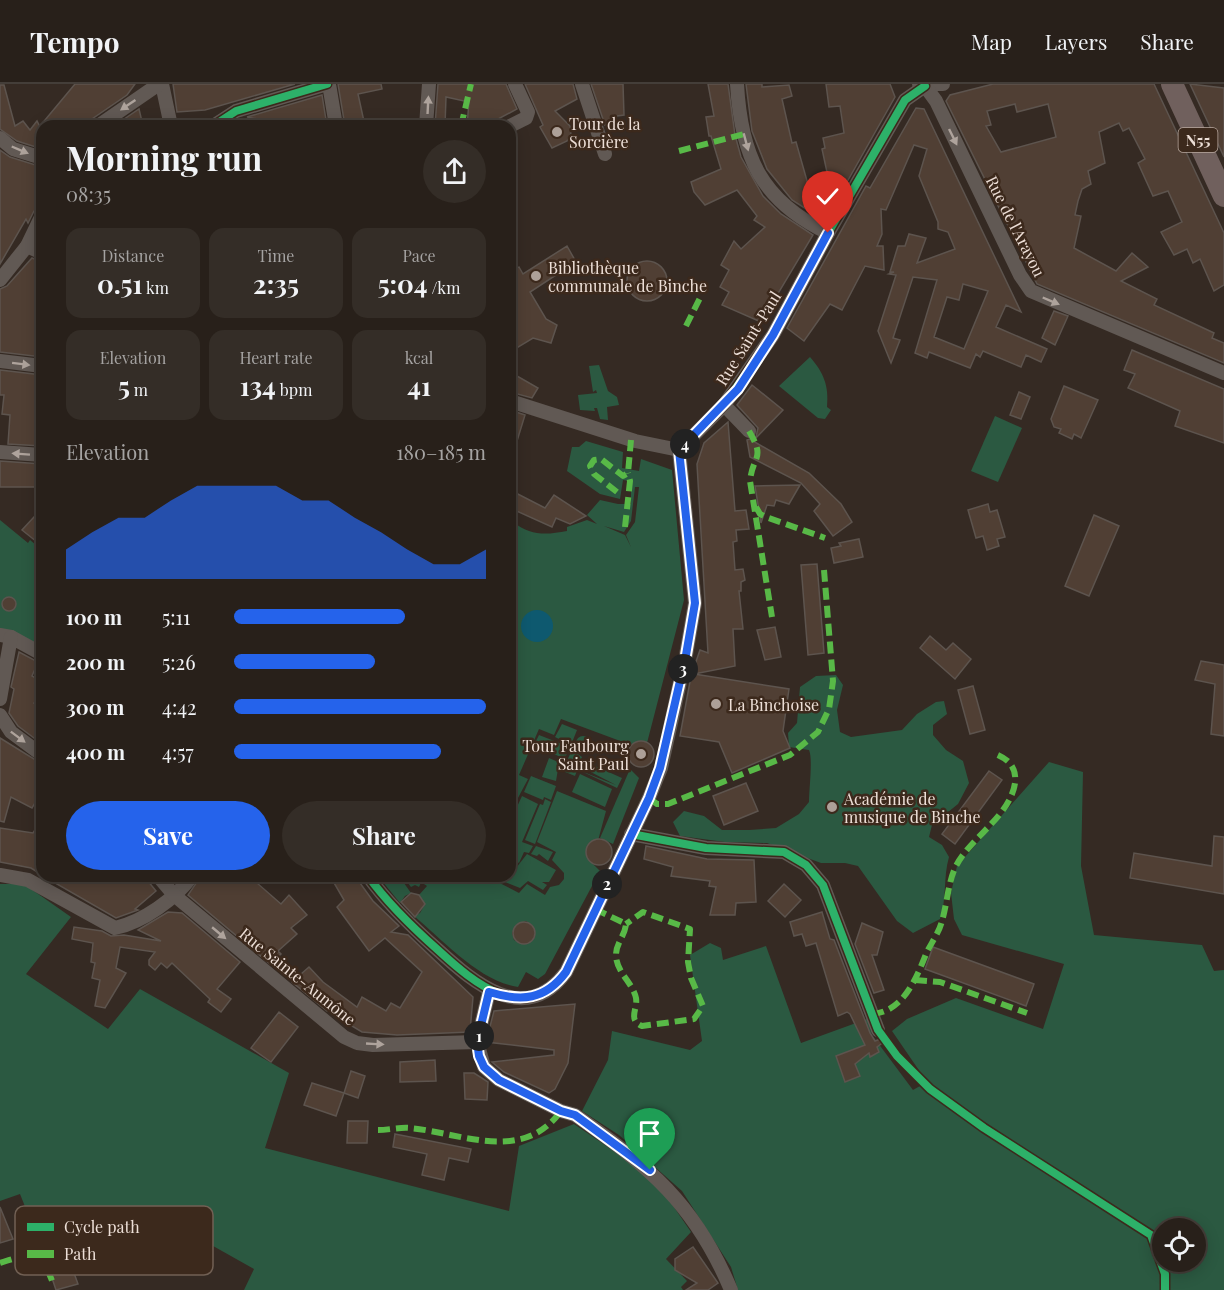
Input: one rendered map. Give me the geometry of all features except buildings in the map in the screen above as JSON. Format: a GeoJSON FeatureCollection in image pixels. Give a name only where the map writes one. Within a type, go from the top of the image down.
{"type":"FeatureCollection","features":[{"type":"Feature","properties":{"kind":"main road","name":"N55"},"geometry":{"type":"LineString","coordinates":[[1172,84],[1224,196]]}},
{"type":"Feature","properties":{"kind":"street"},"geometry":{"type":"LineString","coordinates":[[107,120],[161,84],[170,120]]}},
{"type":"Feature","properties":{"kind":"street"},"geometry":{"type":"LineString","coordinates":[[222,120],[236,111],[328,84],[335,120]]}},
{"type":"Feature","properties":{"kind":"street"},"geometry":{"type":"LineString","coordinates":[[426,120],[429,84]]}},
{"type":"Feature","properties":{"kind":"street"},"geometry":{"type":"LineString","coordinates":[[515,84],[528,112],[526,118],[516,123]]}},
{"type":"Feature","properties":{"kind":"street"},"geometry":{"type":"LineString","coordinates":[[582,84],[605,154]]}},
{"type":"Feature","properties":{"kind":"street"},"geometry":{"type":"LineString","coordinates":[[737,84],[744,134],[762,182],[789,210],[828,233]]}},
{"type":"Feature","properties":{"kind":"street"},"geometry":{"type":"LineString","coordinates":[[922,85],[943,84]]}},
{"type":"Feature","properties":{"kind":"street","name":"Rue Saint-Paul"},"geometry":{"type":"LineString","coordinates":[[679,450],[724,405],[773,335],[828,233],[906,100],[922,85]]}},
{"type":"Feature","properties":{"kind":"street","name":"Rue de l'Arayou"},"geometry":{"type":"LineString","coordinates":[[922,85],[936,101],[1030,291],[1224,373]]}},
{"type":"Feature","properties":{"kind":"street"},"geometry":{"type":"LineString","coordinates":[[0,138],[13,149],[36,156]]}},
{"type":"Feature","properties":{"kind":"street"},"geometry":{"type":"LineString","coordinates":[[0,280],[27,246],[36,227]]}},
{"type":"Feature","properties":{"kind":"street"},"geometry":{"type":"LineString","coordinates":[[27,246],[36,250]]}},
{"type":"Feature","properties":{"kind":"street"},"geometry":{"type":"LineString","coordinates":[[0,361],[36,365]]}},
{"type":"Feature","properties":{"kind":"street"},"geometry":{"type":"LineString","coordinates":[[373,882],[405,920],[457,968],[489,992],[508,997],[528,997],[551,989],[566,972],[660,768],[686,655],[695,603],[679,450],[635,441],[516,403]]}},
{"type":"Feature","properties":{"kind":"street"},"geometry":{"type":"LineString","coordinates":[[724,405],[749,431]]}},
{"type":"Feature","properties":{"kind":"street"},"geometry":{"type":"LineString","coordinates":[[0,453],[36,455]]}},
{"type":"Feature","properties":{"kind":"street"},"geometry":{"type":"LineString","coordinates":[[0,699],[6,636],[36,651]]}},
{"type":"Feature","properties":{"kind":"street"},"geometry":{"type":"LineString","coordinates":[[0,715],[11,732],[36,751]]}},
{"type":"Feature","properties":{"kind":"street"},"geometry":{"type":"LineString","coordinates":[[631,834],[706,848],[784,852],[806,865],[823,885],[878,1030]]}},
{"type":"Feature","properties":{"kind":"street"},"geometry":{"type":"LineString","coordinates":[[0,875],[28,880],[115,928],[129,925],[174,895],[186,882]]}},
{"type":"Feature","properties":{"kind":"street","name":"Rue Sainte-Aumône"},"geometry":{"type":"LineString","coordinates":[[163,882],[174,895],[344,1037],[357,1043],[373,1045],[477,1042]]}},
{"type":"Feature","properties":{"kind":"street"},"geometry":{"type":"LineString","coordinates":[[489,992],[477,1042],[479,1056],[491,1075],[561,1111],[575,1115],[650,1170],[681,1205],[705,1239],[730,1290]]}},
{"type":"Feature","properties":{"kind":"green space"},"geometry":{"type":"Polygon","coordinates":[[[810,357],[822,374],[826,386],[827,407],[831,410],[825,419],[818,418],[779,386],[810,357]]]}},
{"type":"Feature","properties":{"kind":"green space"},"geometry":{"type":"Polygon","coordinates":[[[599,365],[608,391],[617,397],[619,405],[607,407],[608,420],[600,419],[597,408],[594,408],[595,411],[580,410],[578,395],[597,393],[596,390],[593,392],[589,366],[599,365]]]}},
{"type":"Feature","properties":{"kind":"green space"},"geometry":{"type":"Polygon","coordinates":[[[995,416],[1022,428],[998,482],[971,471],[995,416]]]}},
{"type":"Feature","properties":{"kind":"green space"},"geometry":{"type":"Polygon","coordinates":[[[586,441],[623,452],[622,468],[639,471],[641,459],[672,470],[684,600],[647,743],[638,741],[631,745],[561,719],[554,735],[539,729],[519,775],[528,779],[516,802],[516,524],[526,530],[545,534],[567,531],[567,527],[587,520],[597,524],[587,515],[600,500],[631,504],[631,481],[623,480],[620,499],[600,494],[567,471],[572,447],[579,447],[586,441]],[[635,487],[631,521],[624,532],[604,526],[625,535],[631,547],[626,535],[635,522],[639,487],[635,487]]]}},
{"type":"Feature","properties":{"kind":"green space"},"geometry":{"type":"Polygon","coordinates":[[[0,520],[28,543],[30,540],[36,545],[36,643],[0,628],[0,520]],[[6,597],[2,606],[9,611],[14,609],[16,602],[11,597],[6,597]]]}},
{"type":"Feature","properties":{"kind":"green space"},"geometry":{"type":"Polygon","coordinates":[[[836,675],[843,685],[837,710],[840,732],[851,737],[902,730],[917,714],[936,702],[944,701],[947,714],[933,725],[933,735],[946,750],[963,761],[969,783],[958,804],[932,825],[929,837],[942,845],[949,857],[940,919],[913,933],[897,921],[858,866],[845,863],[821,863],[767,843],[725,842],[680,836],[673,822],[684,811],[704,816],[722,830],[749,830],[776,828],[799,814],[809,802],[810,754],[809,750],[789,747],[788,733],[797,723],[800,687],[816,676],[836,675]]]}},
{"type":"Feature","properties":{"kind":"green space"},"geometry":{"type":"Polygon","coordinates":[[[562,724],[577,730],[571,745],[555,737],[562,724]]]}},
{"type":"Feature","properties":{"kind":"green space"},"geometry":{"type":"Polygon","coordinates":[[[539,735],[562,744],[560,749],[567,753],[565,759],[534,745],[539,735]]]}},
{"type":"Feature","properties":{"kind":"green space"},"geometry":{"type":"Polygon","coordinates":[[[580,736],[586,736],[590,743],[586,750],[580,750],[576,746],[576,740],[580,736]]]}},
{"type":"Feature","properties":{"kind":"green space"},"geometry":{"type":"Polygon","coordinates":[[[572,750],[582,757],[575,776],[558,769],[556,781],[542,777],[549,758],[565,765],[572,750]]]}},
{"type":"Feature","properties":{"kind":"green space"},"geometry":{"type":"Polygon","coordinates":[[[586,762],[622,778],[617,788],[581,771],[616,785],[583,768],[586,762]]]}},
{"type":"Feature","properties":{"kind":"green space"},"geometry":{"type":"Polygon","coordinates":[[[1049,762],[1083,772],[1081,866],[1094,935],[1202,945],[1214,971],[1224,970],[1224,1290],[738,1290],[731,1267],[682,1191],[619,1135],[582,1111],[608,1060],[612,1031],[690,1050],[702,1041],[690,955],[710,943],[721,948],[723,960],[766,946],[801,1043],[867,1019],[872,1035],[913,1090],[927,1082],[892,1031],[907,1019],[956,998],[1043,1029],[1064,964],[962,935],[954,919],[951,893],[957,866],[1049,762]]]}},
{"type":"Feature","properties":{"kind":"green space"},"geometry":{"type":"Polygon","coordinates":[[[630,769],[639,778],[613,844],[600,838],[630,769]]]}},
{"type":"Feature","properties":{"kind":"green space"},"geometry":{"type":"Polygon","coordinates":[[[580,774],[612,789],[605,807],[572,792],[580,774]]]}},
{"type":"Feature","properties":{"kind":"green space"},"geometry":{"type":"Polygon","coordinates":[[[531,776],[556,786],[551,800],[544,797],[543,800],[524,792],[531,776]]]}},
{"type":"Feature","properties":{"kind":"green space"},"geometry":{"type":"Polygon","coordinates":[[[557,791],[606,811],[592,863],[600,871],[545,974],[538,979],[526,972],[518,987],[490,977],[463,959],[414,916],[420,913],[425,904],[419,895],[427,886],[425,882],[498,882],[519,893],[527,884],[545,895],[550,887],[559,885],[564,879],[564,873],[552,860],[556,852],[537,842],[557,791]],[[526,921],[516,925],[512,933],[514,940],[523,944],[529,943],[535,937],[533,926],[526,921]]]}},
{"type":"Feature","properties":{"kind":"green space"},"geometry":{"type":"Polygon","coordinates":[[[522,796],[538,804],[522,842],[533,846],[529,853],[524,852],[519,863],[516,862],[516,809],[522,796]]]}},
{"type":"Feature","properties":{"kind":"green space"},"geometry":{"type":"Polygon","coordinates":[[[545,799],[551,802],[535,844],[525,840],[540,804],[543,805],[545,799]]]}},
{"type":"Feature","properties":{"kind":"green space"},"geometry":{"type":"Polygon","coordinates":[[[536,846],[553,852],[548,861],[539,854],[537,856],[531,854],[536,846]]]}},
{"type":"Feature","properties":{"kind":"green space"},"geometry":{"type":"Polygon","coordinates":[[[527,854],[556,870],[549,882],[542,882],[547,885],[543,890],[528,881],[520,888],[505,882],[516,882],[516,868],[527,854]]]}},
{"type":"Feature","properties":{"kind":"green space"},"geometry":{"type":"Polygon","coordinates":[[[383,882],[403,882],[411,893],[405,896],[400,903],[383,882]]]}},
{"type":"Feature","properties":{"kind":"green space"},"geometry":{"type":"Polygon","coordinates":[[[407,882],[421,882],[419,887],[415,885],[411,887],[407,882]]]}},
{"type":"Feature","properties":{"kind":"green space"},"geometry":{"type":"Polygon","coordinates":[[[0,884],[24,884],[71,917],[26,974],[108,1029],[140,989],[289,1073],[265,1148],[509,1211],[519,1146],[574,1124],[642,1170],[665,1194],[691,1232],[666,1259],[687,1281],[681,1287],[683,1290],[244,1290],[254,1269],[213,1246],[213,1206],[25,1206],[20,1194],[0,1201],[0,884]]]}},
{"type":"Feature","properties":{"kind":"water"},"geometry":{"type":"Polygon","coordinates":[[[537,610],[548,615],[553,626],[548,637],[537,642],[526,637],[521,626],[526,615],[537,610]]]}},
{"type":"Feature","properties":{"kind":"marked path"},"geometry":{"type":"LineString","coordinates":[[462,120],[471,84]]}},
{"type":"Feature","properties":{"kind":"marked path"},"geometry":{"type":"LineString","coordinates":[[679,151],[744,134]]}},
{"type":"Feature","properties":{"kind":"marked path"},"geometry":{"type":"LineString","coordinates":[[686,326],[700,298]]}},
{"type":"Feature","properties":{"kind":"marked path"},"geometry":{"type":"LineString","coordinates":[[749,431],[758,452],[750,481],[772,617]]}},
{"type":"Feature","properties":{"kind":"marked path"},"geometry":{"type":"LineString","coordinates":[[617,492],[594,474],[590,466],[594,460],[601,459],[623,476],[628,473],[631,440]]}},
{"type":"Feature","properties":{"kind":"marked path"},"geometry":{"type":"LineString","coordinates":[[625,527],[630,481],[628,473]]}},
{"type":"Feature","properties":{"kind":"marked path"},"geometry":{"type":"LineString","coordinates":[[756,507],[760,514],[766,517],[825,538]]}},
{"type":"Feature","properties":{"kind":"marked path"},"geometry":{"type":"LineString","coordinates":[[649,798],[657,804],[668,804],[790,755],[818,732],[829,709],[833,681],[824,570]]}},
{"type":"Feature","properties":{"kind":"marked path"},"geometry":{"type":"LineString","coordinates":[[872,1014],[892,1007],[907,993],[941,925],[955,868],[961,857],[998,817],[1012,795],[1015,783],[1013,767],[1003,757],[993,753]]}},
{"type":"Feature","properties":{"kind":"marked path"},"geometry":{"type":"LineString","coordinates":[[595,909],[626,924],[616,955],[619,967],[636,998],[635,1020],[642,1026],[694,1019],[703,1006],[691,978],[688,962],[690,929],[643,912],[626,924]]}},
{"type":"Feature","properties":{"kind":"marked path"},"geometry":{"type":"LineString","coordinates":[[915,980],[940,982],[1027,1013]]}},
{"type":"Feature","properties":{"kind":"marked path"},"geometry":{"type":"LineString","coordinates":[[378,1130],[410,1128],[470,1139],[510,1141],[528,1137],[545,1127],[561,1111]]}},
{"type":"Feature","properties":{"kind":"marked path"},"geometry":{"type":"LineString","coordinates":[[0,1263],[15,1259]]}},
{"type":"Feature","properties":{"kind":"marked path"},"geometry":{"type":"LineString","coordinates":[[49,1275],[54,1286]]}},
{"type":"Feature","properties":{"kind":"cycle path"},"geometry":{"type":"LineString","coordinates":[[222,120],[236,111],[327,84]]}},
{"type":"Feature","properties":{"kind":"cycle path"},"geometry":{"type":"LineString","coordinates":[[679,450],[724,405],[773,335],[828,233],[905,100],[925,86]]}},
{"type":"Feature","properties":{"kind":"cycle path"},"geometry":{"type":"LineString","coordinates":[[373,882],[401,915],[452,963],[484,986],[500,994],[517,998],[534,996],[550,988],[566,972],[631,834],[706,848],[784,852],[806,865],[823,885],[878,1030],[897,1056],[930,1089],[984,1128],[1151,1235],[1165,1274],[1165,1290]]}},
{"type":"Feature","properties":{"kind":"place","name":"Tour de la Sorcière"},"geometry":{"type":"Point","coordinates":[557,132]}},
{"type":"Feature","properties":{"kind":"place","name":"Bibliothèque communale de Binche"},"geometry":{"type":"Point","coordinates":[536,276]}},
{"type":"Feature","properties":{"kind":"place","name":"La Binchoise"},"geometry":{"type":"Point","coordinates":[716,704]}},
{"type":"Feature","properties":{"kind":"place","name":"Tour Faubourg Saint Paul"},"geometry":{"type":"Point","coordinates":[641,754]}},
{"type":"Feature","properties":{"kind":"place","name":"Académie de musique de Binche"},"geometry":{"type":"Point","coordinates":[832,807]}},
{"type":"Feature","properties":{"kind":"route"},"geometry":{"type":"LineString","coordinates":[[650,1170],[575,1115],[561,1111],[491,1075],[479,1056],[477,1042],[489,992],[508,997],[528,997],[540,995],[560,981],[649,798],[660,768],[677,698],[695,603],[679,450],[738,389],[773,335],[828,233]]}}]}
